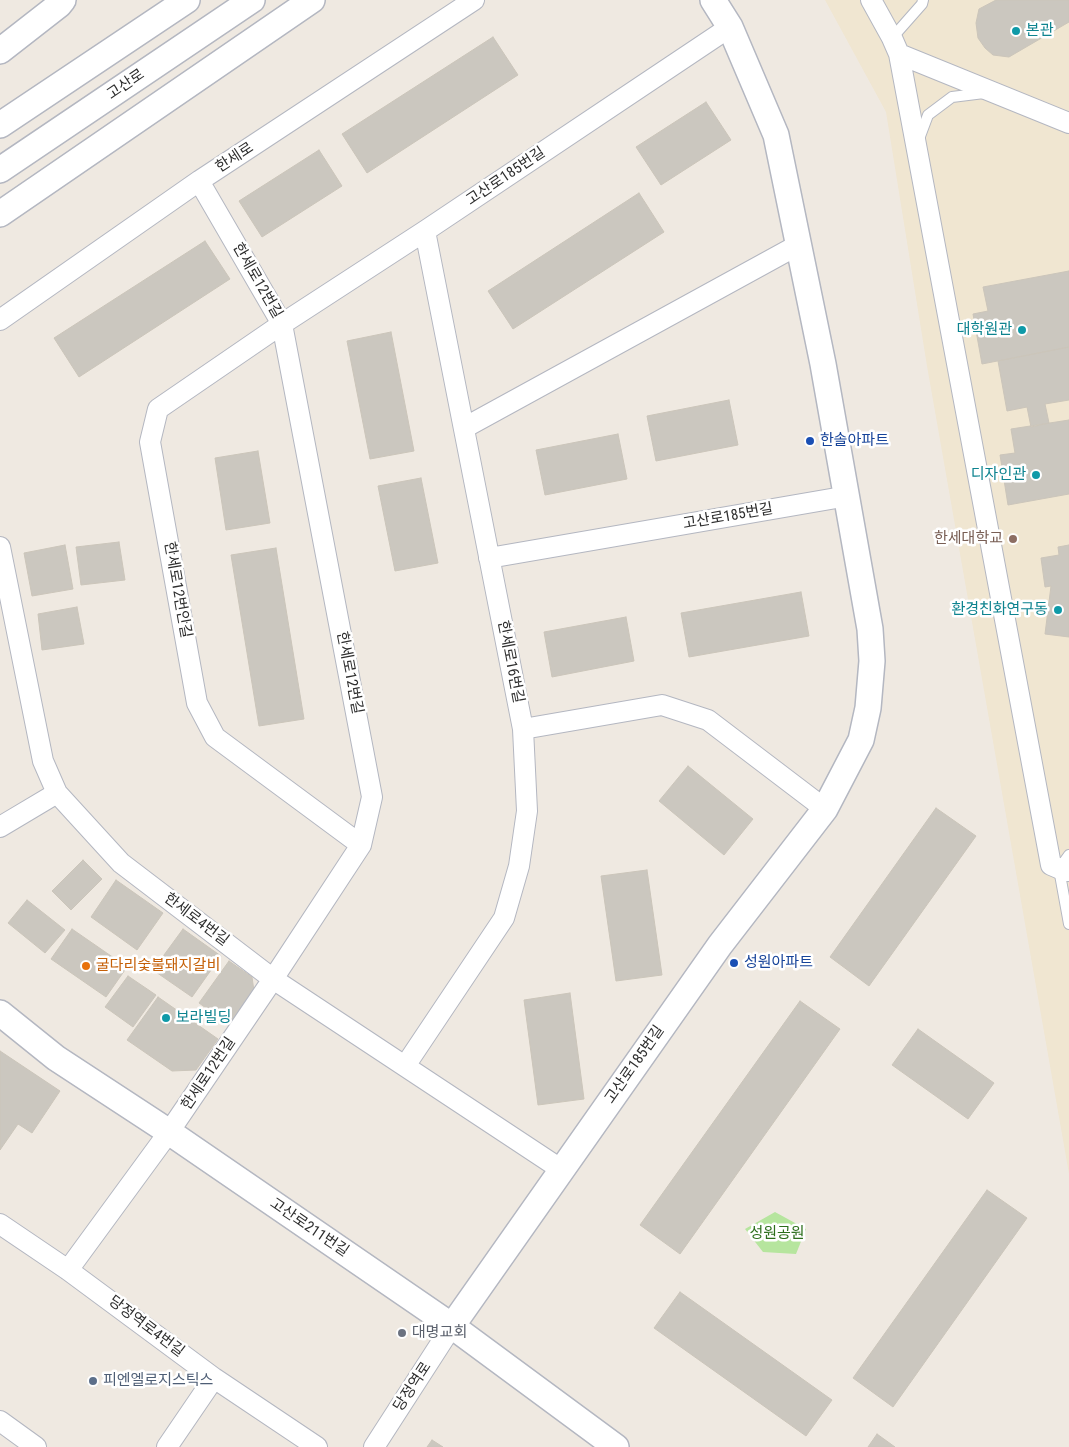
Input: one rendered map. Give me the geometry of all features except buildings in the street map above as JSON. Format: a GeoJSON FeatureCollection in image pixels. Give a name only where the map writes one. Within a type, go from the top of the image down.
{"type":"FeatureCollection","features":[{"type":"Feature","properties":{"kind":"street"},"geometry":{"type":"LineString","coordinates":[[0,51],[63,0]]}},
{"type":"Feature","properties":{"kind":"street"},"geometry":{"type":"LineString","coordinates":[[0,126],[187,0]]}},
{"type":"Feature","properties":{"kind":"street","name":"고산로"},"geometry":{"type":"LineString","coordinates":[[0,170],[252,0]]}},
{"type":"Feature","properties":{"kind":"street"},"geometry":{"type":"LineString","coordinates":[[0,214],[312,0]]}},
{"type":"Feature","properties":{"kind":"street","name":"한세로"},"geometry":{"type":"LineString","coordinates":[[0,320],[199,181],[474,0]]}},
{"type":"Feature","properties":{"kind":"street","name":"고산로185번길"},"geometry":{"type":"LineString","coordinates":[[452,1326],[720,945],[825,808],[861,740],[868,708],[872,661],[870,629],[848,496],[823,364],[776,135],[730,27],[713,0]]}},
{"type":"Feature","properties":{"kind":"street"},"geometry":{"type":"LineString","coordinates":[[870,0],[896,46],[1051,865],[1066,865]]}},
{"type":"Feature","properties":{"kind":"street","name":"고산로185번길"},"geometry":{"type":"LineString","coordinates":[[282,324],[425,231],[730,27]]}},
{"type":"Feature","properties":{"kind":"street"},"geometry":{"type":"LineString","coordinates":[[896,46],[992,92],[1069,123]]}},
{"type":"Feature","properties":{"kind":"street","name":"한세로12번길"},"geometry":{"type":"LineString","coordinates":[[68,1270],[169,1132],[361,845],[372,797],[282,324],[199,181]]}},
{"type":"Feature","properties":{"kind":"street","name":"한세로16번길"},"geometry":{"type":"LineString","coordinates":[[405,1066],[504,918],[519,866],[527,811],[523,729],[425,231]]}},
{"type":"Feature","properties":{"kind":"street"},"geometry":{"type":"LineString","coordinates":[[464,428],[798,245]]}},
{"type":"Feature","properties":{"kind":"street","name":"한세로12번안길"},"geometry":{"type":"LineString","coordinates":[[282,324],[158,409],[150,442],[197,702],[215,737],[361,845]]}},
{"type":"Feature","properties":{"kind":"street","name":"고산로185번길"},"geometry":{"type":"LineString","coordinates":[[489,558],[848,496]]}},
{"type":"Feature","properties":{"kind":"street","name":"한세로4번길"},"geometry":{"type":"LineString","coordinates":[[0,547],[43,761],[57,793],[121,863],[273,979],[562,1170]]}},
{"type":"Feature","properties":{"kind":"street"},"geometry":{"type":"LineString","coordinates":[[523,729],[662,705],[708,720],[825,808]]}},
{"type":"Feature","properties":{"kind":"street"},"geometry":{"type":"LineString","coordinates":[[0,828],[57,793]]}},
{"type":"Feature","properties":{"kind":"street","name":"고산로211번길"},"geometry":{"type":"LineString","coordinates":[[0,1013],[56,1058],[169,1132],[452,1326],[616,1447]]}},
{"type":"Feature","properties":{"kind":"street","name":"당정역로4번길"},"geometry":{"type":"LineString","coordinates":[[0,1224],[68,1270],[214,1378],[317,1447]]}},
{"type":"Feature","properties":{"kind":"street","name":"당정역로"},"geometry":{"type":"LineString","coordinates":[[374,1447],[452,1326]]}},
{"type":"Feature","properties":{"kind":"street"},"geometry":{"type":"LineString","coordinates":[[166,1447],[214,1378]]}},
{"type":"Feature","properties":{"kind":"street"},"geometry":{"type":"LineString","coordinates":[[0,1421],[36,1447]]}},
{"type":"Feature","properties":{"kind":"lane"},"geometry":{"type":"LineString","coordinates":[[896,46],[923,0]]}},
{"type":"Feature","properties":{"kind":"lane"},"geometry":{"type":"LineString","coordinates":[[916,146],[928,115],[952,97],[992,92]]}},
{"type":"Feature","properties":{"kind":"lane"},"geometry":{"type":"LineString","coordinates":[[1066,865],[1069,924]]}},
{"type":"Feature","properties":{"kind":"shaded area","name":"한세대학교"},"geometry":{"type":"Polygon","coordinates":[[[825,0],[1069,0],[1069,1174],[927,366],[886,112],[825,0]]]}},
{"type":"Feature","properties":{"kind":"green space","name":"성원공원"},"geometry":{"type":"Polygon","coordinates":[[[775,1212],[806,1229],[796,1254],[763,1252],[745,1229],[775,1212]]]}},
{"type":"Feature","properties":{"kind":"place","name":"본관"},"geometry":{"type":"Point","coordinates":[1016,31]}},
{"type":"Feature","properties":{"kind":"place","name":"대학원관"},"geometry":{"type":"Point","coordinates":[1022,330]}},
{"type":"Feature","properties":{"kind":"place","name":"한솔아파트"},"geometry":{"type":"Point","coordinates":[810,441]}},
{"type":"Feature","properties":{"kind":"place","name":"디자인관"},"geometry":{"type":"Point","coordinates":[1036,475]}},
{"type":"Feature","properties":{"kind":"place","name":"한세대학교"},"geometry":{"type":"Point","coordinates":[1013,539]}},
{"type":"Feature","properties":{"kind":"place","name":"환경친화연구동"},"geometry":{"type":"Point","coordinates":[1058,610]}},
{"type":"Feature","properties":{"kind":"place","name":"성원아파트"},"geometry":{"type":"Point","coordinates":[734,963]}},
{"type":"Feature","properties":{"kind":"place","name":"굴다리숯불돼지갈비"},"geometry":{"type":"Point","coordinates":[86,966]}},
{"type":"Feature","properties":{"kind":"place","name":"보라빌딩"},"geometry":{"type":"Point","coordinates":[166,1018]}},
{"type":"Feature","properties":{"kind":"place","name":"대명교회"},"geometry":{"type":"Point","coordinates":[402,1333]}},
{"type":"Feature","properties":{"kind":"place","name":"피엔엘로지스틱스"},"geometry":{"type":"Point","coordinates":[93,1381]}}]}
